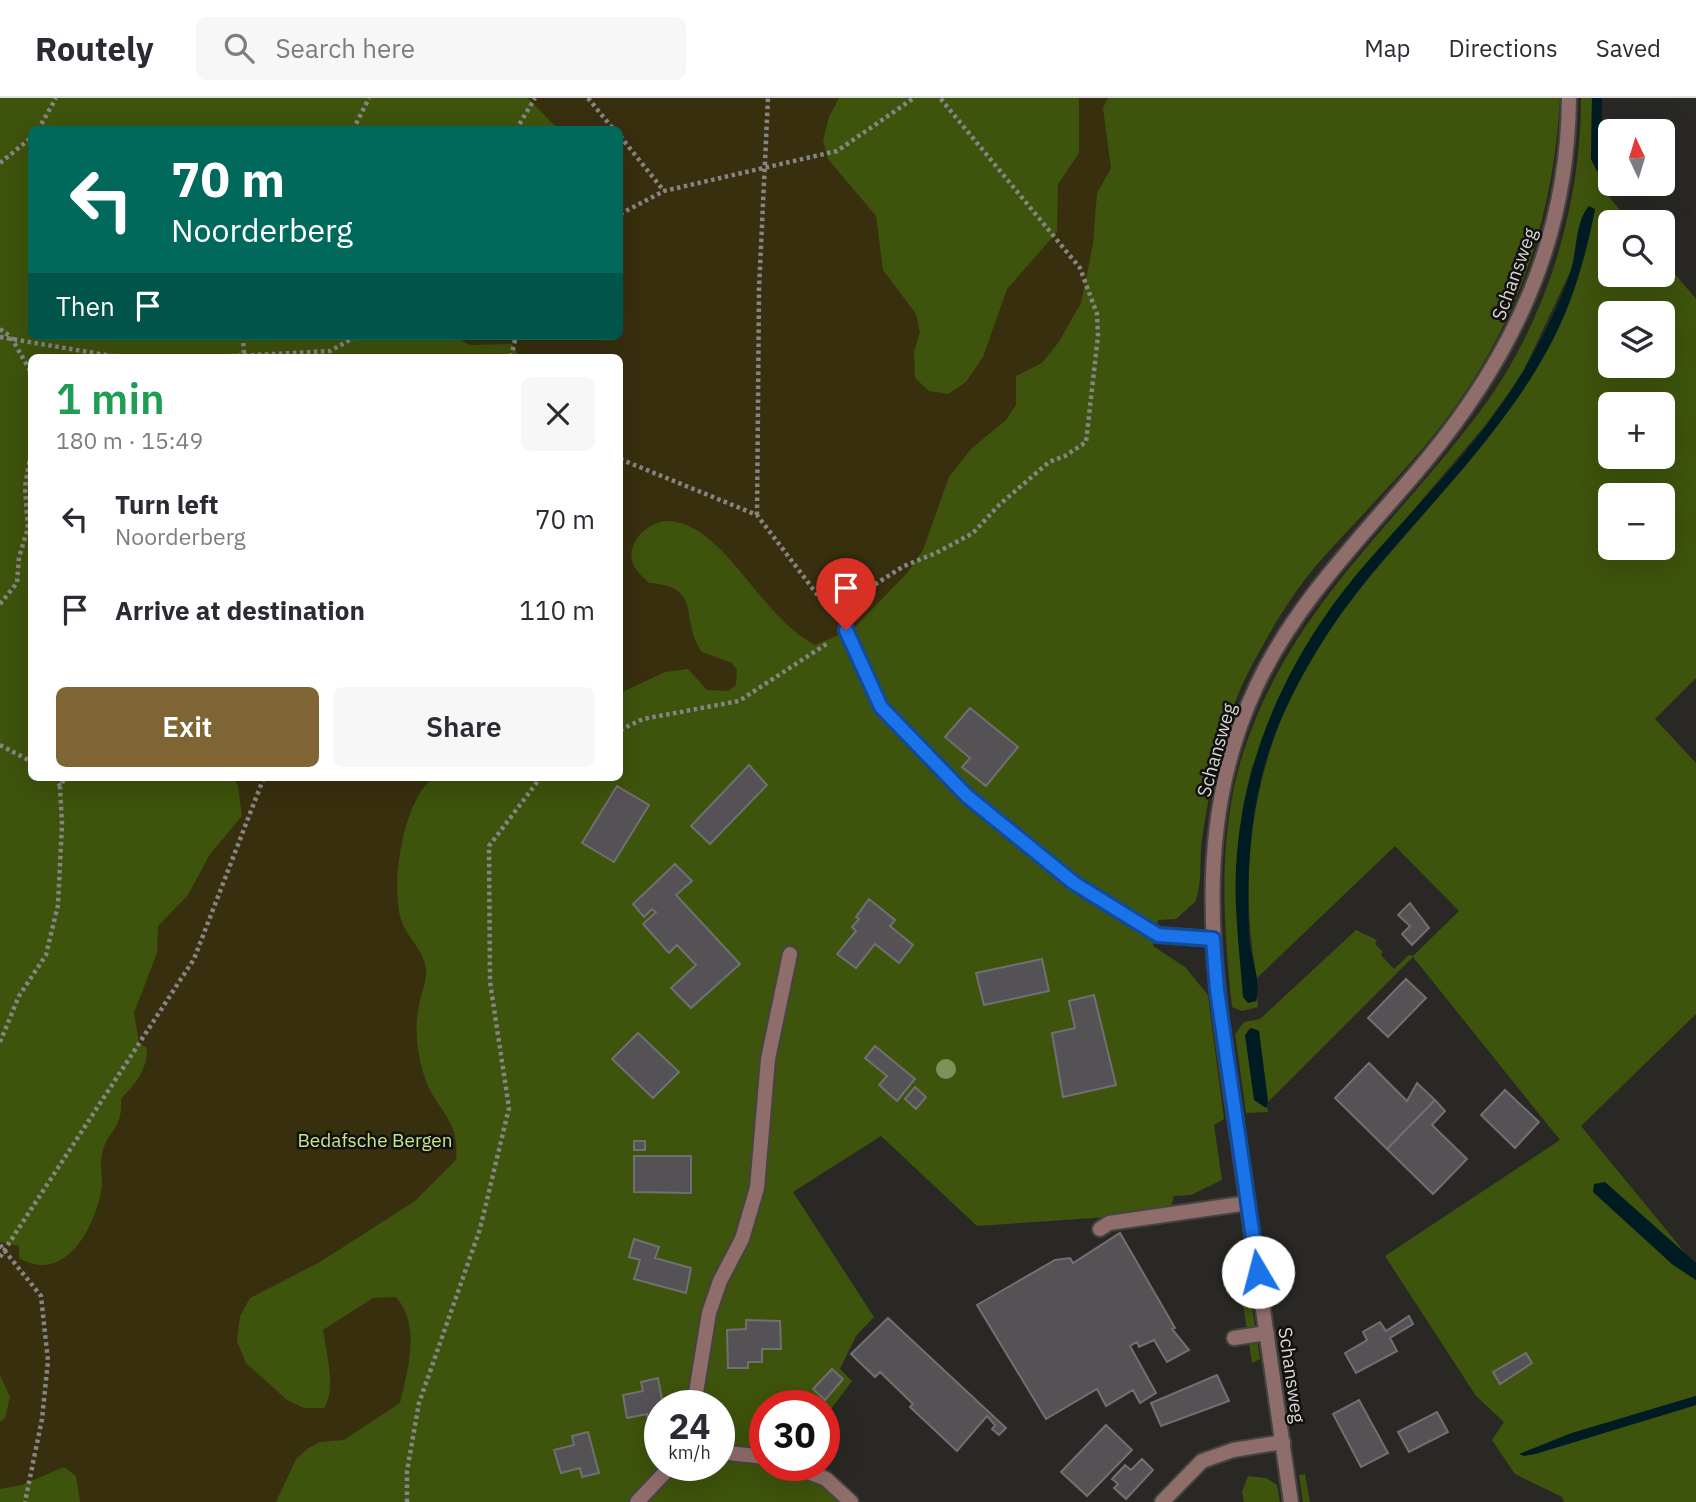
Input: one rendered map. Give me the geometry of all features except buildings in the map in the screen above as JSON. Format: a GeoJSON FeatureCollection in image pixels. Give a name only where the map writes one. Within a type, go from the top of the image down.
{"type":"FeatureCollection","features":[{"type":"Feature","properties":{"kind":"street","name":"Schansweg"},"geometry":{"type":"LineString","coordinates":[[1291,1502],[1217,990],[1210,894],[1214,835],[1224,778],[1256,686],[1317,587],[1473,402],[1508,344],[1549,245],[1569,129],[1569,98]]}},
{"type":"Feature","properties":{"kind":"street"},"geometry":{"type":"LineString","coordinates":[[846,630],[881,707],[967,796],[1074,883],[1158,935],[1213,939]]}},
{"type":"Feature","properties":{"kind":"street"},"geometry":{"type":"LineString","coordinates":[[696,1390],[709,1313],[720,1281],[742,1239],[757,1188],[768,1059],[790,954]]}},
{"type":"Feature","properties":{"kind":"street"},"geometry":{"type":"LineString","coordinates":[[1100,1228],[1109,1223],[1248,1203]]}},
{"type":"Feature","properties":{"kind":"street"},"geometry":{"type":"LineString","coordinates":[[1234,1338],[1267,1333]]}},
{"type":"Feature","properties":{"kind":"street"},"geometry":{"type":"LineString","coordinates":[[1162,1502],[1202,1461],[1233,1450],[1283,1442]]}},
{"type":"Feature","properties":{"kind":"street"},"geometry":{"type":"LineString","coordinates":[[638,1502],[658,1481]]}},
{"type":"Feature","properties":{"kind":"street"},"geometry":{"type":"LineString","coordinates":[[828,1481],[851,1502]]}},
{"type":"Feature","properties":{"kind":"path"},"geometry":{"type":"LineString","coordinates":[[40,126],[55,98]]}},
{"type":"Feature","properties":{"kind":"path"},"geometry":{"type":"LineString","coordinates":[[355,126],[369,98]]}},
{"type":"Feature","properties":{"kind":"path"},"geometry":{"type":"LineString","coordinates":[[518,126],[535,98]]}},
{"type":"Feature","properties":{"kind":"path"},"geometry":{"type":"LineString","coordinates":[[588,98],[611,126]]}},
{"type":"Feature","properties":{"kind":"path"},"geometry":{"type":"LineString","coordinates":[[757,515],[759,289],[768,98]]}},
{"type":"Feature","properties":{"kind":"path"},"geometry":{"type":"LineString","coordinates":[[623,212],[664,191],[765,170],[837,151],[914,98]]}},
{"type":"Feature","properties":{"kind":"path"},"geometry":{"type":"LineString","coordinates":[[623,729],[643,719],[739,701],[846,630],[855,602],[874,585],[904,566],[960,541],[1049,461],[1065,456],[1086,442],[1098,336],[1097,314],[1080,268],[940,98]]}},
{"type":"Feature","properties":{"kind":"path"},"geometry":{"type":"LineString","coordinates":[[0,163],[28,140]]}},
{"type":"Feature","properties":{"kind":"path"},"geometry":{"type":"LineString","coordinates":[[623,140],[664,191]]}},
{"type":"Feature","properties":{"kind":"path"},"geometry":{"type":"LineString","coordinates":[[0,329],[11,337],[28,367]]}},
{"type":"Feature","properties":{"kind":"path"},"geometry":{"type":"LineString","coordinates":[[0,337],[102,354]]}},
{"type":"Feature","properties":{"kind":"path"},"geometry":{"type":"LineString","coordinates":[[278,354],[330,351],[350,340]]}},
{"type":"Feature","properties":{"kind":"path"},"geometry":{"type":"LineString","coordinates":[[623,460],[757,515],[846,630]]}},
{"type":"Feature","properties":{"kind":"path"},"geometry":{"type":"LineString","coordinates":[[0,604],[17,583],[19,557],[28,528],[25,487],[28,469]]}},
{"type":"Feature","properties":{"kind":"path"},"geometry":{"type":"LineString","coordinates":[[0,745],[28,760]]}},
{"type":"Feature","properties":{"kind":"path"},"geometry":{"type":"LineString","coordinates":[[0,1042],[19,996],[46,955],[58,905],[62,824],[58,781]]}},
{"type":"Feature","properties":{"kind":"path"},"geometry":{"type":"LineString","coordinates":[[60,787],[63,781]]}},
{"type":"Feature","properties":{"kind":"path"},"geometry":{"type":"LineString","coordinates":[[0,1257],[2,1247],[194,959],[262,781]]}},
{"type":"Feature","properties":{"kind":"path"},"geometry":{"type":"LineString","coordinates":[[407,1502],[407,1471],[419,1403],[480,1229],[509,1108],[490,982],[489,846],[538,781]]}},
{"type":"Feature","properties":{"kind":"path"},"geometry":{"type":"LineString","coordinates":[[2,1247],[41,1296],[48,1361],[42,1419],[25,1502]]}},
{"type":"Feature","properties":{"kind":"green space","name":"Bedafsche Bergen"},"geometry":{"type":"Polygon","coordinates":[[[0,98],[1560,98],[1556,147],[1537,240],[1503,327],[1481,368],[1454,408],[1411,462],[1314,568],[1273,628],[1241,687],[1219,750],[1201,847],[1199,887],[1195,902],[1176,919],[1158,920],[1153,946],[1185,967],[1208,995],[1224,1119],[1214,1125],[1222,1180],[1191,1195],[1174,1196],[1169,1213],[977,1226],[881,1136],[793,1192],[874,1317],[856,1336],[840,1369],[852,1381],[840,1397],[840,1390],[749,1390],[749,1481],[814,1481],[844,1502],[0,1502],[0,98]]]}},
{"type":"Feature","properties":{"kind":"green space"},"geometry":{"type":"Polygon","coordinates":[[[1581,98],[1592,98],[1591,159],[1598,170],[1598,196],[1608,196],[1620,210],[1598,210],[1598,287],[1675,287],[1675,274],[1696,299],[1696,678],[1655,719],[1696,763],[1696,1014],[1581,1126],[1686,1254],[1605,1183],[1594,1192],[1672,1264],[1696,1280],[1696,1396],[1572,1433],[1520,1454],[1535,1454],[1696,1405],[1696,1502],[1564,1502],[1562,1497],[1515,1474],[1492,1440],[1504,1422],[1476,1396],[1385,1256],[1560,1140],[1413,957],[1268,1102],[1259,1031],[1251,1028],[1247,1031],[1268,1112],[1246,1113],[1235,1034],[1244,1022],[1260,1019],[1356,930],[1377,940],[1375,944],[1383,952],[1381,955],[1394,969],[1409,955],[1413,956],[1459,911],[1395,846],[1257,978],[1249,893],[1250,850],[1256,807],[1279,725],[1318,648],[1366,582],[1471,459],[1524,385],[1574,278],[1595,209],[1580,226],[1572,268],[1521,376],[1483,428],[1331,607],[1252,767],[1243,806],[1236,870],[1258,1007],[1242,1011],[1232,1007],[1229,975],[1224,878],[1229,813],[1244,750],[1264,699],[1316,611],[1445,456],[1502,380],[1540,305],[1555,265],[1574,182],[1581,98]]]}},
{"type":"Feature","properties":{"kind":"green space"},"geometry":{"type":"Polygon","coordinates":[[[1238,1271],[1247,1273],[1260,1359],[1252,1363],[1238,1271]]]}},
{"type":"Feature","properties":{"kind":"green space"},"geometry":{"type":"Polygon","coordinates":[[[1305,1474],[1310,1502],[1303,1502],[1299,1475],[1305,1474]]]}},
{"type":"Feature","properties":{"kind":"green space"},"geometry":{"type":"Polygon","coordinates":[[[1248,1476],[1266,1478],[1277,1485],[1280,1502],[1244,1502],[1242,1492],[1248,1476]]]}},
{"type":"Feature","properties":{"kind":"sand"},"geometry":{"type":"Polygon","coordinates":[[[528,98],[839,98],[829,117],[823,141],[828,159],[876,216],[883,270],[916,314],[920,332],[914,352],[915,378],[929,391],[948,394],[966,382],[983,357],[1007,289],[1057,232],[1058,184],[1079,153],[1079,98],[1108,98],[1103,108],[1111,168],[1097,193],[1093,244],[1081,303],[1058,343],[1042,363],[1016,376],[1016,405],[1006,420],[971,449],[949,477],[923,550],[908,572],[853,629],[815,645],[777,615],[726,556],[709,539],[691,527],[663,521],[640,534],[632,549],[634,566],[649,583],[666,586],[684,598],[695,640],[702,652],[732,663],[737,670],[736,685],[728,691],[707,690],[688,669],[665,672],[623,692],[623,354],[518,354],[512,344],[470,345],[460,340],[623,340],[623,126],[555,126],[528,98]]]}},
{"type":"Feature","properties":{"kind":"sand"},"geometry":{"type":"Polygon","coordinates":[[[235,781],[430,781],[414,804],[407,824],[398,867],[398,907],[402,922],[425,962],[426,978],[420,1000],[417,1042],[425,1078],[455,1134],[456,1160],[415,1201],[320,1262],[250,1298],[240,1316],[237,1341],[246,1363],[287,1400],[304,1408],[324,1408],[330,1391],[330,1381],[323,1330],[373,1298],[396,1297],[404,1308],[410,1334],[409,1362],[400,1403],[344,1440],[320,1442],[307,1449],[296,1459],[276,1502],[80,1502],[76,1476],[64,1467],[22,1485],[0,1489],[0,1422],[5,1418],[10,1397],[0,1375],[0,1242],[19,1246],[19,1258],[35,1264],[50,1264],[75,1249],[92,1221],[102,1187],[101,1159],[104,1146],[120,1118],[121,1099],[136,1082],[145,1063],[147,1048],[139,1043],[134,1013],[157,953],[158,926],[188,895],[210,854],[242,816],[235,781]]]}},
{"type":"Feature","properties":{"kind":"water"},"geometry":{"type":"Polygon","coordinates":[[[1592,98],[1602,98],[1602,119],[1598,119],[1597,171],[1591,159],[1592,98]]]}},
{"type":"Feature","properties":{"kind":"water"},"geometry":{"type":"Polygon","coordinates":[[[1589,206],[1595,209],[1577,280],[1557,333],[1531,379],[1491,434],[1365,581],[1340,615],[1306,669],[1275,733],[1259,789],[1250,846],[1249,934],[1257,993],[1256,1001],[1248,1003],[1243,997],[1237,918],[1236,870],[1240,827],[1260,744],[1276,704],[1317,628],[1342,593],[1468,449],[1520,376],[1542,338],[1563,292],[1572,266],[1579,226],[1589,206]]]}},
{"type":"Feature","properties":{"kind":"water"},"geometry":{"type":"Polygon","coordinates":[[[1251,1028],[1259,1031],[1268,1102],[1266,1108],[1254,1100],[1245,1035],[1251,1028]]]}},
{"type":"Feature","properties":{"kind":"water"},"geometry":{"type":"Polygon","coordinates":[[[1605,1182],[1696,1263],[1696,1280],[1672,1264],[1593,1192],[1594,1184],[1605,1182]]]}},
{"type":"Feature","properties":{"kind":"water"},"geometry":{"type":"Polygon","coordinates":[[[1696,1396],[1696,1405],[1535,1454],[1519,1454],[1572,1433],[1696,1396]]]}},
{"type":"Feature","properties":{"kind":"route"},"geometry":{"type":"LineString","coordinates":[[846,630],[881,707],[967,796],[1074,883],[1158,935],[1213,939],[1217,990],[1258,1272]]}}]}
